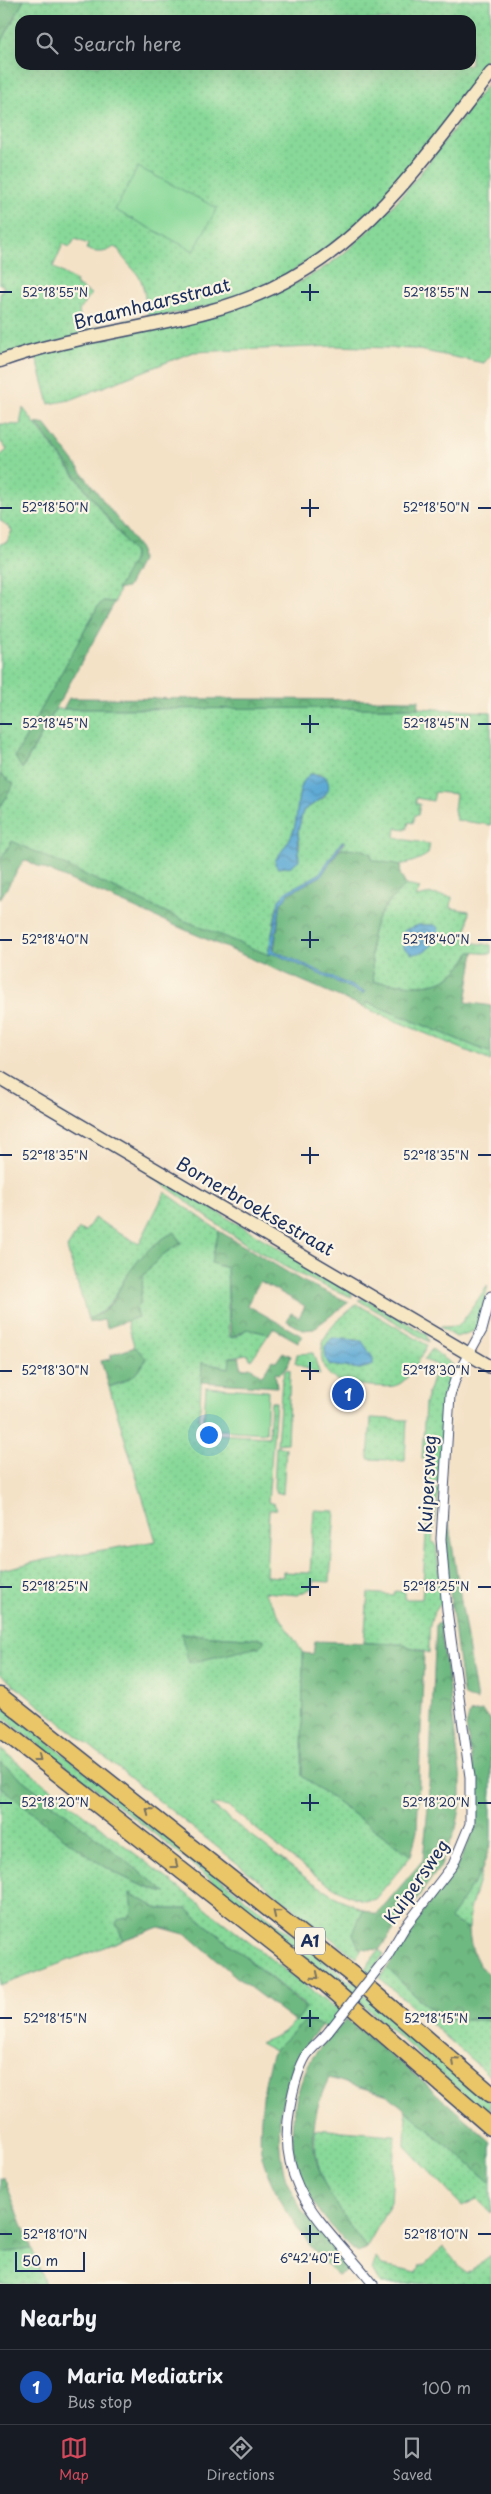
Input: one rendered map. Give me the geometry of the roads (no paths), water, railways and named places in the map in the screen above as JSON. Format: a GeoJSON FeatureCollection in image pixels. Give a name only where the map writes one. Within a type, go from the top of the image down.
{"type":"FeatureCollection","features":[{"type":"Feature","properties":{"kind":"highway","name":"A1"},"geometry":{"type":"LineString","coordinates":[[0,1696],[348,1971],[491,2094]]}},
{"type":"Feature","properties":{"kind":"highway","name":"A1"},"geometry":{"type":"LineString","coordinates":[[0,1728],[326,1984],[491,2128]]}},
{"type":"Feature","properties":{"kind":"street","name":"Braamhaarsstraat"},"geometry":{"type":"LineString","coordinates":[[0,361],[32,351],[210,311],[244,300],[310,267],[335,252],[394,196],[491,73]]}},
{"type":"Feature","properties":{"kind":"street","name":"Bornerbroeksestraat"},"geometry":{"type":"LineString","coordinates":[[0,1078],[491,1367]]}},
{"type":"Feature","properties":{"kind":"street","name":"Kuipersweg"},"geometry":{"type":"LineString","coordinates":[[372,2284],[347,2251],[319,2221],[295,2182],[289,2164],[286,2139],[287,2120],[298,2073],[307,2054],[329,2031],[387,1957],[405,1927],[453,1866],[470,1824],[470,1777],[447,1610],[441,1539],[450,1395],[456,1377],[482,1330],[491,1296]]}},
{"type":"Feature","properties":{"kind":"water"},"geometry":{"type":"Polygon","coordinates":[[[310,774],[325,776],[328,788],[323,797],[303,811],[298,831],[299,860],[291,866],[278,868],[275,864],[276,859],[293,832],[299,793],[305,779],[310,774]]]}},
{"type":"Feature","properties":{"kind":"water"},"geometry":{"type":"Polygon","coordinates":[[[342,841],[344,841],[321,876],[289,893],[281,903],[273,950],[365,992],[363,994],[273,953],[268,955],[279,900],[287,891],[319,874],[342,841]]]}},
{"type":"Feature","properties":{"kind":"water"},"geometry":{"type":"Polygon","coordinates":[[[419,925],[435,925],[438,928],[439,934],[429,948],[412,954],[404,948],[402,934],[405,930],[419,925]]]}},
{"type":"Feature","properties":{"kind":"water"},"geometry":{"type":"Polygon","coordinates":[[[332,1338],[362,1341],[373,1358],[373,1365],[360,1369],[330,1365],[326,1359],[325,1347],[332,1338]]]}},
{"type":"Feature","properties":{"kind":"place","name":"Maria Mediatrix"},"geometry":{"type":"Point","coordinates":[348,1394]}}]}
